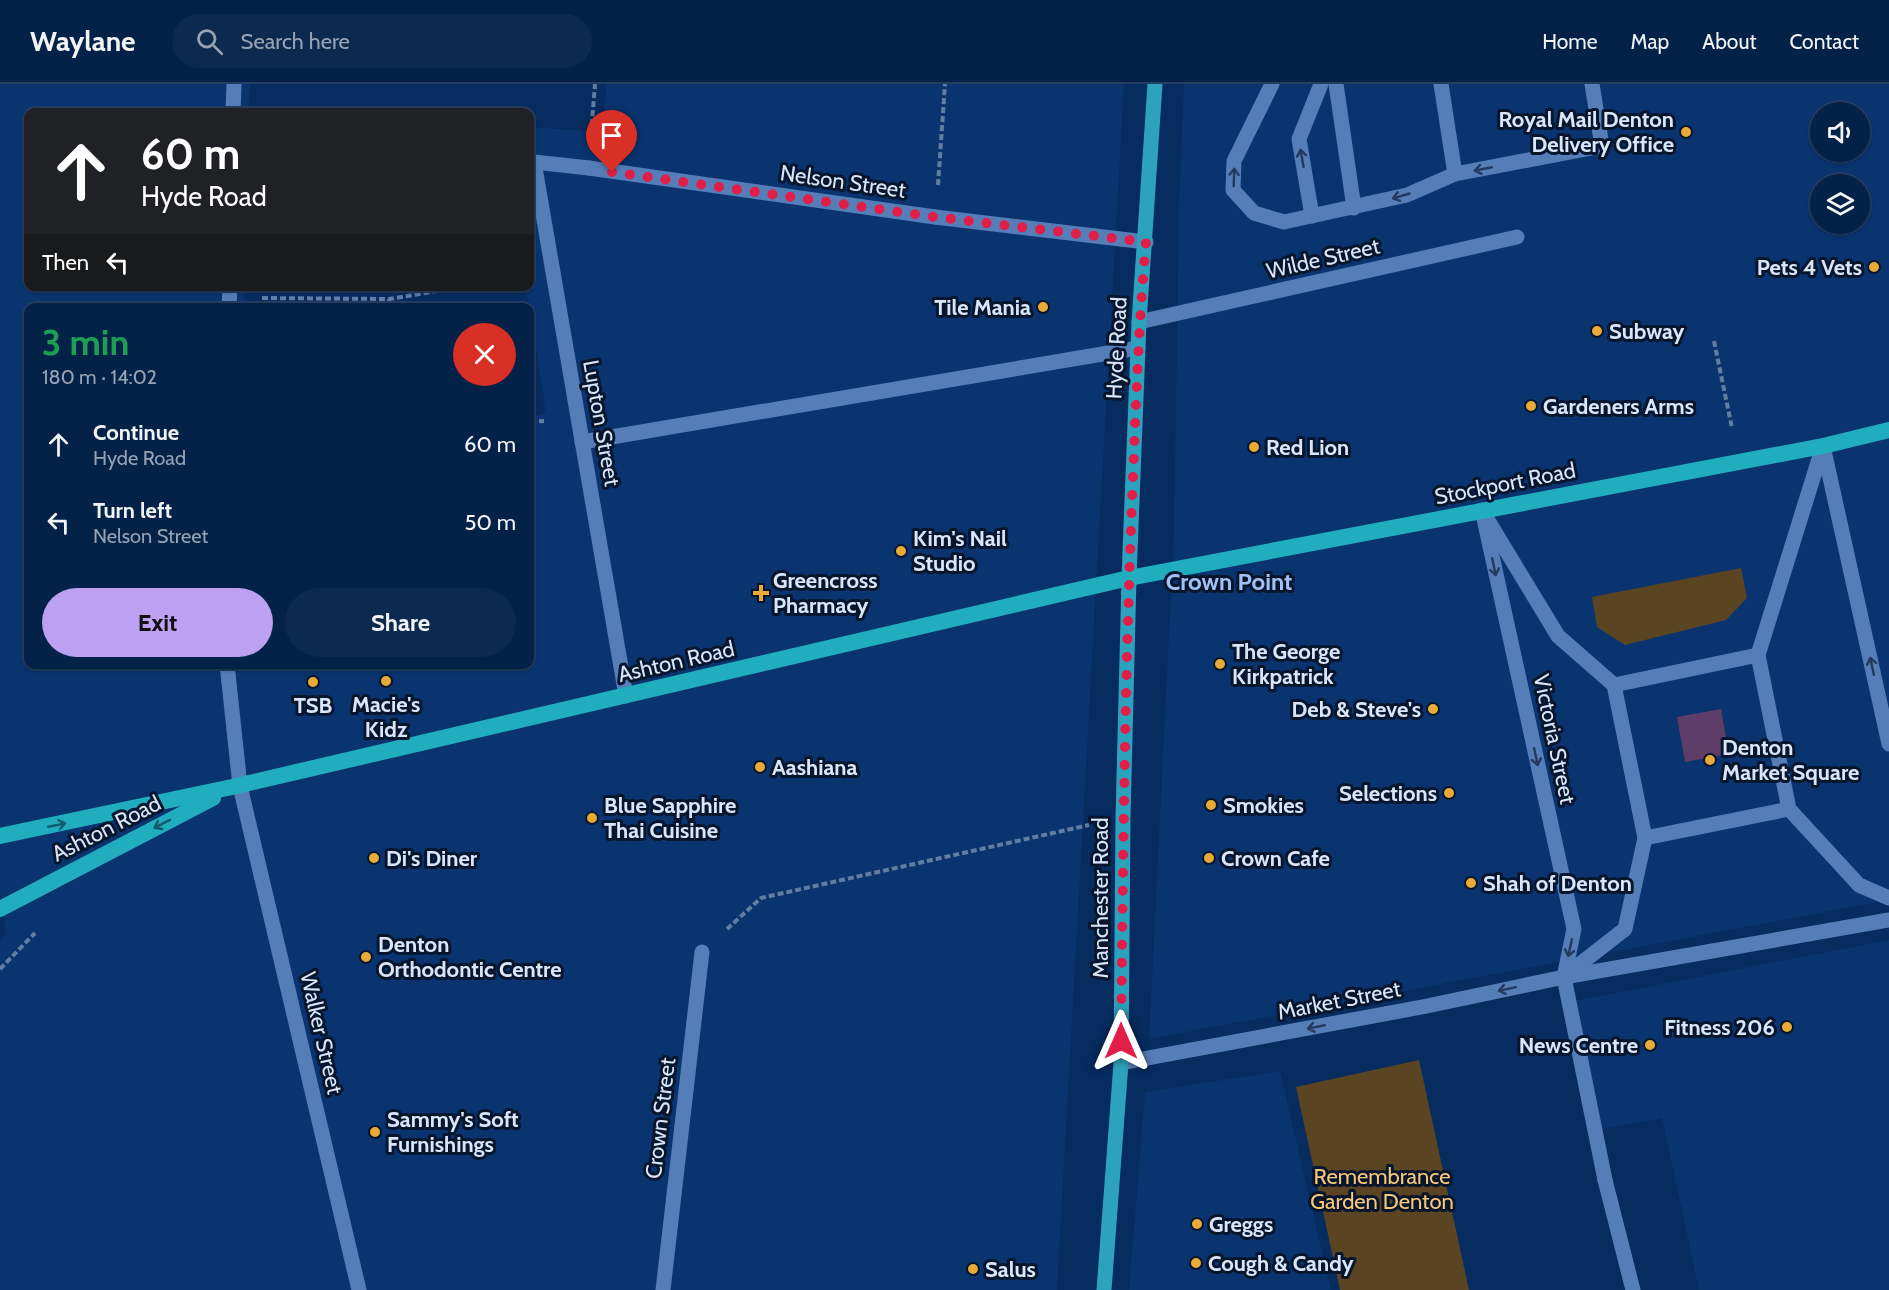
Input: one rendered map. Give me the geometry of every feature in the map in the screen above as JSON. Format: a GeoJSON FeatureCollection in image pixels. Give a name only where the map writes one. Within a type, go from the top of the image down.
{"type":"FeatureCollection","features":[{"type":"Feature","properties":{"kind":"highway","name":"Stockport Road"},"geometry":{"type":"LineString","coordinates":[[1129,578],[1823,446],[1889,430]]}},
{"type":"Feature","properties":{"kind":"highway","name":"Ashton Road"},"geometry":{"type":"LineString","coordinates":[[0,836],[236,787],[1129,578]]}},
{"type":"Feature","properties":{"kind":"highway","name":"Ashton Road"},"geometry":{"type":"LineString","coordinates":[[0,909],[236,787]]}},
{"type":"Feature","properties":{"kind":"main road","name":"Hyde Road"},"geometry":{"type":"LineString","coordinates":[[1129,578],[1139,322],[1155,85]]}},
{"type":"Feature","properties":{"kind":"main road","name":"Manchester Road"},"geometry":{"type":"LineString","coordinates":[[1104,1290],[1121,1063],[1123,818],[1129,578]]}},
{"type":"Feature","properties":{"kind":"street"},"geometry":{"type":"LineString","coordinates":[[233,108],[234,84]]}},
{"type":"Feature","properties":{"kind":"street"},"geometry":{"type":"LineString","coordinates":[[1272,84],[1234,161],[1233,190],[1254,213],[1284,222],[1407,195],[1455,174],[1602,146],[1592,84]]}},
{"type":"Feature","properties":{"kind":"street"},"geometry":{"type":"LineString","coordinates":[[1312,216],[1299,139],[1321,84]]}},
{"type":"Feature","properties":{"kind":"street"},"geometry":{"type":"LineString","coordinates":[[1336,84],[1354,208]]}},
{"type":"Feature","properties":{"kind":"street"},"geometry":{"type":"LineString","coordinates":[[1441,84],[1455,174]]}},
{"type":"Feature","properties":{"kind":"street","name":"Nelson Street"},"geometry":{"type":"LineString","coordinates":[[534,161],[935,217],[1146,242]]}},
{"type":"Feature","properties":{"kind":"street","name":"Lupton Street"},"geometry":{"type":"LineString","coordinates":[[534,172],[626,696]]}},
{"type":"Feature","properties":{"kind":"street","name":"Wilde Street"},"geometry":{"type":"LineString","coordinates":[[1139,322],[1517,237]]}},
{"type":"Feature","properties":{"kind":"street"},"geometry":{"type":"LineString","coordinates":[[582,442],[1138,348]]}},
{"type":"Feature","properties":{"kind":"street"},"geometry":{"type":"LineString","coordinates":[[1823,446],[1758,655],[1789,809],[1859,885],[1889,898]]}},
{"type":"Feature","properties":{"kind":"street"},"geometry":{"type":"LineString","coordinates":[[1823,446],[1889,744]]}},
{"type":"Feature","properties":{"kind":"street"},"geometry":{"type":"LineString","coordinates":[[1482,510],[1558,636],[1614,685],[1645,838],[1626,929],[1564,977],[1605,1180],[1633,1290]]}},
{"type":"Feature","properties":{"kind":"street","name":"Victoria Street"},"geometry":{"type":"LineString","coordinates":[[1482,510],[1574,929],[1564,977]]}},
{"type":"Feature","properties":{"kind":"street"},"geometry":{"type":"LineString","coordinates":[[1614,685],[1758,655]]}},
{"type":"Feature","properties":{"kind":"street","name":"Walker Street"},"geometry":{"type":"LineString","coordinates":[[227,669],[236,787],[359,1290]]}},
{"type":"Feature","properties":{"kind":"street"},"geometry":{"type":"LineString","coordinates":[[1645,838],[1789,809]]}},
{"type":"Feature","properties":{"kind":"street","name":"Market Street"},"geometry":{"type":"LineString","coordinates":[[1121,1063],[1428,1006],[1564,977],[1889,920]]}},
{"type":"Feature","properties":{"kind":"street","name":"Crown Street"},"geometry":{"type":"LineString","coordinates":[[663,1290],[702,952]]}},
{"type":"Feature","properties":{"kind":"path"},"geometry":{"type":"LineString","coordinates":[[589,168],[595,84]]}},
{"type":"Feature","properties":{"kind":"path"},"geometry":{"type":"LineString","coordinates":[[935,217],[945,84]]}},
{"type":"Feature","properties":{"kind":"path"},"geometry":{"type":"LineString","coordinates":[[230,297],[389,299],[438,291]]}},
{"type":"Feature","properties":{"kind":"path"},"geometry":{"type":"LineString","coordinates":[[389,299],[389,303]]}},
{"type":"Feature","properties":{"kind":"path"},"geometry":{"type":"LineString","coordinates":[[1714,341],[1739,462]]}},
{"type":"Feature","properties":{"kind":"path"},"geometry":{"type":"LineString","coordinates":[[702,952],[761,898],[1123,818]]}},
{"type":"Feature","properties":{"kind":"shaded area"},"geometry":{"type":"Polygon","coordinates":[[[0,84],[250,84],[248,108],[24,108],[24,291],[245,291],[244,303],[24,303],[24,669],[534,669],[534,416],[546,413],[534,337],[534,303],[529,303],[527,291],[534,291],[534,127],[601,132],[607,84],[1124,84],[1057,1290],[0,1290],[0,939],[6,933],[0,893],[0,84]]]}},
{"type":"Feature","properties":{"kind":"shaded area"},"geometry":{"type":"Polygon","coordinates":[[[1184,84],[1889,84],[1889,900],[1149,1039],[1174,531],[1179,207],[1184,84]]]}},
{"type":"Feature","properties":{"kind":"shaded area"},"geometry":{"type":"Polygon","coordinates":[[[1721,709],[1729,754],[1685,762],[1677,717],[1721,709]]]}},
{"type":"Feature","properties":{"kind":"shaded area"},"geometry":{"type":"Polygon","coordinates":[[[1889,940],[1889,1290],[1699,1290],[1662,1118],[1602,1129],[1574,1001],[1889,940]]]}},
{"type":"Feature","properties":{"kind":"shaded area"},"geometry":{"type":"Polygon","coordinates":[[[1280,1071],[1331,1290],[1129,1290],[1145,1092],[1280,1071]]]}},
{"type":"Feature","properties":{"kind":"green space"},"geometry":{"type":"Polygon","coordinates":[[[1741,568],[1747,598],[1726,620],[1625,645],[1597,627],[1592,597],[1741,568]]]}},
{"type":"Feature","properties":{"kind":"green space","name":"Remembrance Garden Denton"},"geometry":{"type":"Polygon","coordinates":[[[1419,1060],[1469,1290],[1340,1290],[1296,1087],[1419,1060]]]}},
{"type":"Feature","properties":{"kind":"place","name":"Royal Mail Denton Delivery Office"},"geometry":{"type":"Point","coordinates":[1686,132]}},
{"type":"Feature","properties":{"kind":"place","name":"Pets 4 Vets"},"geometry":{"type":"Point","coordinates":[1874,267]}},
{"type":"Feature","properties":{"kind":"place","name":"Tile Mania"},"geometry":{"type":"Point","coordinates":[1043,307]}},
{"type":"Feature","properties":{"kind":"place","name":"Subway"},"geometry":{"type":"Point","coordinates":[1597,331]}},
{"type":"Feature","properties":{"kind":"place","name":"Gardeners Arms"},"geometry":{"type":"Point","coordinates":[1531,406]}},
{"type":"Feature","properties":{"kind":"place","name":"Red Lion"},"geometry":{"type":"Point","coordinates":[1254,447]}},
{"type":"Feature","properties":{"kind":"place","name":"Kim's Nail Studio"},"geometry":{"type":"Point","coordinates":[901,551]}},
{"type":"Feature","properties":{"kind":"place","name":"Greencross Pharmacy"},"geometry":{"type":"Point","coordinates":[761,593]}},
{"type":"Feature","properties":{"kind":"place","name":"The George Kirkpatrick"},"geometry":{"type":"Point","coordinates":[1220,664]}},
{"type":"Feature","properties":{"kind":"place","name":"Macie's Kidz"},"geometry":{"type":"Point","coordinates":[386,681]}},
{"type":"Feature","properties":{"kind":"place","name":"TSB"},"geometry":{"type":"Point","coordinates":[313,682]}},
{"type":"Feature","properties":{"kind":"place","name":"Deb & Steve's"},"geometry":{"type":"Point","coordinates":[1433,709]}},
{"type":"Feature","properties":{"kind":"place","name":"Denton Market Square"},"geometry":{"type":"Point","coordinates":[1710,760]}},
{"type":"Feature","properties":{"kind":"place","name":"Aashiana"},"geometry":{"type":"Point","coordinates":[760,767]}},
{"type":"Feature","properties":{"kind":"place","name":"Selections"},"geometry":{"type":"Point","coordinates":[1449,793]}},
{"type":"Feature","properties":{"kind":"place","name":"Smokies"},"geometry":{"type":"Point","coordinates":[1211,805]}},
{"type":"Feature","properties":{"kind":"place","name":"Blue Sapphire Thai Cuisine"},"geometry":{"type":"Point","coordinates":[592,818]}},
{"type":"Feature","properties":{"kind":"place","name":"Di's Diner"},"geometry":{"type":"Point","coordinates":[374,858]}},
{"type":"Feature","properties":{"kind":"place","name":"Crown Cafe"},"geometry":{"type":"Point","coordinates":[1209,858]}},
{"type":"Feature","properties":{"kind":"place","name":"Shah of Denton"},"geometry":{"type":"Point","coordinates":[1471,883]}},
{"type":"Feature","properties":{"kind":"place","name":"Denton Orthodontic Centre"},"geometry":{"type":"Point","coordinates":[366,957]}},
{"type":"Feature","properties":{"kind":"place","name":"Fitness 206"},"geometry":{"type":"Point","coordinates":[1787,1027]}},
{"type":"Feature","properties":{"kind":"place","name":"News Centre"},"geometry":{"type":"Point","coordinates":[1650,1045]}},
{"type":"Feature","properties":{"kind":"place","name":"Sammy's Soft Furnishings"},"geometry":{"type":"Point","coordinates":[375,1132]}},
{"type":"Feature","properties":{"kind":"place","name":"Greggs"},"geometry":{"type":"Point","coordinates":[1197,1224]}},
{"type":"Feature","properties":{"kind":"place","name":"Cough & Candy"},"geometry":{"type":"Point","coordinates":[1196,1263]}},
{"type":"Feature","properties":{"kind":"place","name":"Salus"},"geometry":{"type":"Point","coordinates":[973,1269]}},
{"type":"Feature","properties":{"kind":"district","name":"Crown Point"},"geometry":{"type":"Point","coordinates":[1229,582]}},
{"type":"Feature","properties":{"kind":"route"},"geometry":{"type":"LineString","coordinates":[[612,172],[935,217],[1146,242],[1139,322],[1129,578],[1123,818],[1121,1041]]}}]}
